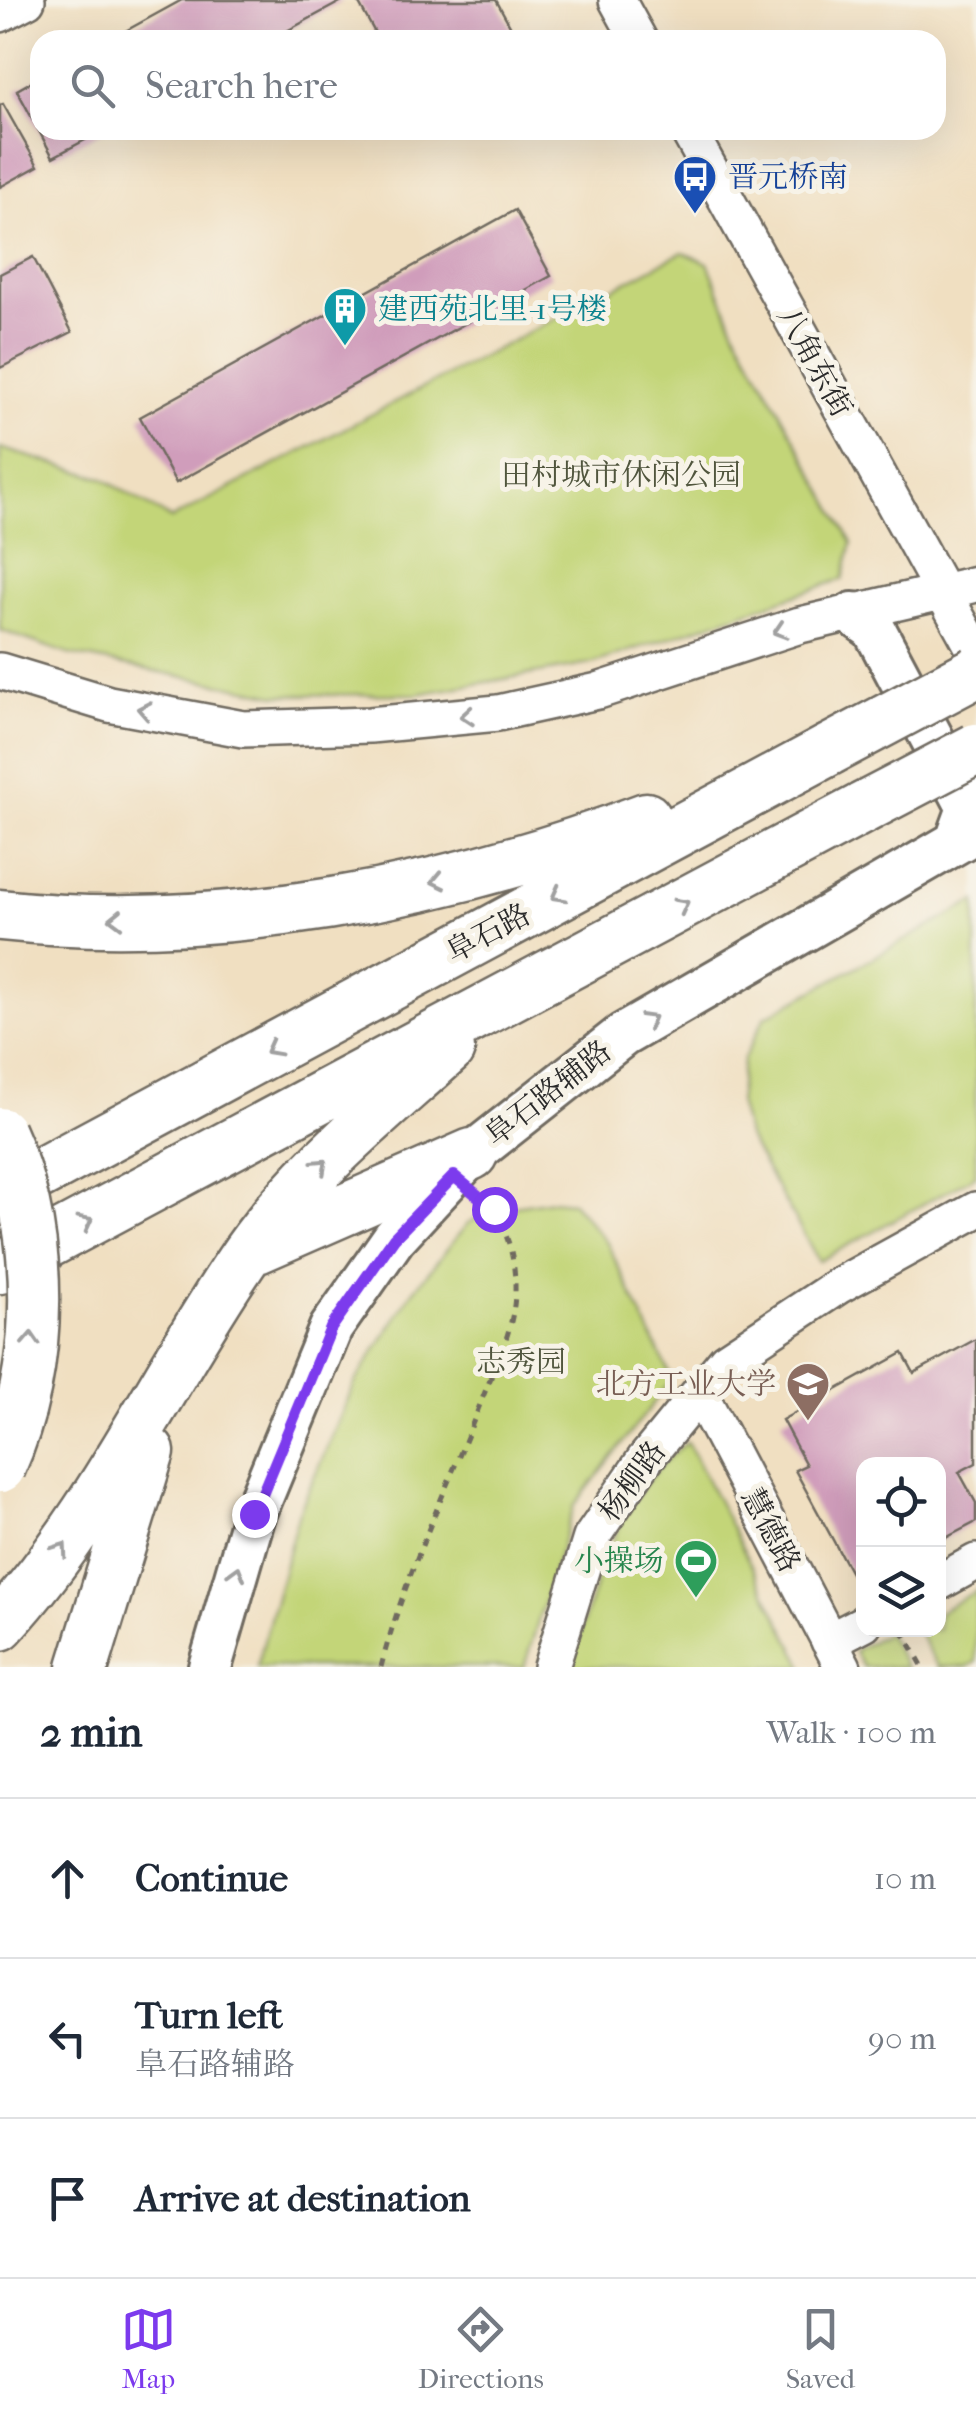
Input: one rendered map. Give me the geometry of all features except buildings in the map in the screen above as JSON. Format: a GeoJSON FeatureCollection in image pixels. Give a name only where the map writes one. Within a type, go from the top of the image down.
{"type":"FeatureCollection","features":[{"type":"Feature","properties":{"kind":"highway","name":"阜石路"},"geometry":{"type":"LineString","coordinates":[[0,1195],[976,672]]}},
{"type":"Feature","properties":{"kind":"highway"},"geometry":{"type":"LineString","coordinates":[[0,1268],[976,748]]}},
{"type":"Feature","properties":{"kind":"highway"},"geometry":{"type":"LineString","coordinates":[[0,915],[50,921],[183,918],[338,902],[453,878],[584,842],[829,750]]}},
{"type":"Feature","properties":{"kind":"highway"},"geometry":{"type":"LineString","coordinates":[[0,1625],[33,1589],[105,1486],[248,1252],[312,1174],[506,998]]}},
{"type":"Feature","properties":{"kind":"highway"},"geometry":{"type":"LineString","coordinates":[[0,1158],[220,1077]]}},
{"type":"Feature","properties":{"kind":"highway"},"geometry":{"type":"LineString","coordinates":[[0,1133],[26,1219],[33,1289],[30,1361],[14,1436],[0,1467]]}},
{"type":"Feature","properties":{"kind":"highway"},"geometry":{"type":"LineString","coordinates":[[248,1252],[463,1165]]}},
{"type":"Feature","properties":{"kind":"highway"},"geometry":{"type":"LineString","coordinates":[[83,1667],[128,1511],[184,1354]]}},
{"type":"Feature","properties":{"kind":"main road"},"geometry":{"type":"LineString","coordinates":[[853,614],[874,629],[968,808],[967,836]]}},
{"type":"Feature","properties":{"kind":"main road","name":"阜石路辅路"},"geometry":{"type":"LineString","coordinates":[[210,1667],[254,1514],[331,1328],[394,1238],[463,1165],[623,1035],[967,836]]}},
{"type":"Feature","properties":{"kind":"street"},"geometry":{"type":"LineString","coordinates":[[0,14],[27,0]]}},
{"type":"Feature","properties":{"kind":"street"},"geometry":{"type":"LineString","coordinates":[[618,0],[634,30]]}},
{"type":"Feature","properties":{"kind":"street","name":"八角东街"},"geometry":{"type":"LineString","coordinates":[[694,140],[959,589],[976,652]]}},
{"type":"Feature","properties":{"kind":"street"},"geometry":{"type":"LineString","coordinates":[[0,671],[109,704],[243,729],[370,725],[498,713],[598,691],[800,625],[959,589]]}},
{"type":"Feature","properties":{"kind":"street","name":"杨柳路"},"geometry":{"type":"LineString","coordinates":[[551,1667],[591,1538],[645,1459],[726,1360],[838,1286],[976,1210]]}},
{"type":"Feature","properties":{"kind":"street","name":"慧德路"},"geometry":{"type":"LineString","coordinates":[[700,1394],[836,1654]]}},
{"type":"Feature","properties":{"kind":"street"},"geometry":{"type":"LineString","coordinates":[[946,1578],[976,1562]]}},
{"type":"Feature","properties":{"kind":"street"},"geometry":{"type":"LineString","coordinates":[[836,1654],[856,1632]]}},
{"type":"Feature","properties":{"kind":"path"},"geometry":{"type":"LineString","coordinates":[[381,1667],[396,1609],[503,1350],[515,1295],[512,1247],[494,1209],[463,1165]]}},
{"type":"Feature","properties":{"kind":"path"},"geometry":{"type":"LineString","coordinates":[[906,1637],[923,1667]]}},
{"type":"Feature","properties":{"kind":"green space","name":"田村城市休闲公园"},"geometry":{"type":"Polygon","coordinates":[[[683,252],[708,263],[735,330],[852,543],[843,579],[591,664],[418,694],[277,695],[68,654],[0,630],[0,448],[102,478],[171,519],[683,252]]]}},
{"type":"Feature","properties":{"kind":"green space"},"geometry":{"type":"Polygon","coordinates":[[[976,901],[976,1175],[819,1261],[747,1136],[738,1102],[743,1060],[765,1017],[976,901]]]}},
{"type":"Feature","properties":{"kind":"green space","name":"志秀园"},"geometry":{"type":"Polygon","coordinates":[[[552,1200],[572,1202],[607,1243],[672,1379],[574,1506],[524,1667],[257,1667],[299,1512],[355,1383],[410,1295],[468,1223],[494,1209],[552,1200]]]}},
{"type":"Feature","properties":{"kind":"green space","name":"小操场"},"geometry":{"type":"Polygon","coordinates":[[[687,1442],[804,1667],[570,1667],[599,1574],[626,1515],[663,1463],[687,1442]]]}},
{"type":"Feature","properties":{"kind":"green space"},"geometry":{"type":"Polygon","coordinates":[[[976,1591],[976,1662],[967,1667],[938,1667],[921,1637],[946,1637],[946,1608],[976,1591]]]}},
{"type":"Feature","properties":{"kind":"green space"},"geometry":{"type":"Polygon","coordinates":[[[880,1637],[889,1637],[906,1667],[863,1667],[854,1651],[880,1637]]]}},
{"type":"Feature","properties":{"kind":"place","name":"晋元桥南"},"geometry":{"type":"Point","coordinates":[695,215]}},
{"type":"Feature","properties":{"kind":"place","name":"建西苑北里-1号楼"},"geometry":{"type":"Point","coordinates":[345,347]}},
{"type":"Feature","properties":{"kind":"place","name":"北方工业大学"},"geometry":{"type":"Point","coordinates":[808,1422]}},
{"type":"Feature","properties":{"kind":"place","name":"小操场"},"geometry":{"type":"Point","coordinates":[696,1599]}},
{"type":"Feature","properties":{"kind":"route"},"geometry":{"type":"LineString","coordinates":[[254,1514],[331,1328],[394,1238],[454,1176],[494,1209]]}}]}
